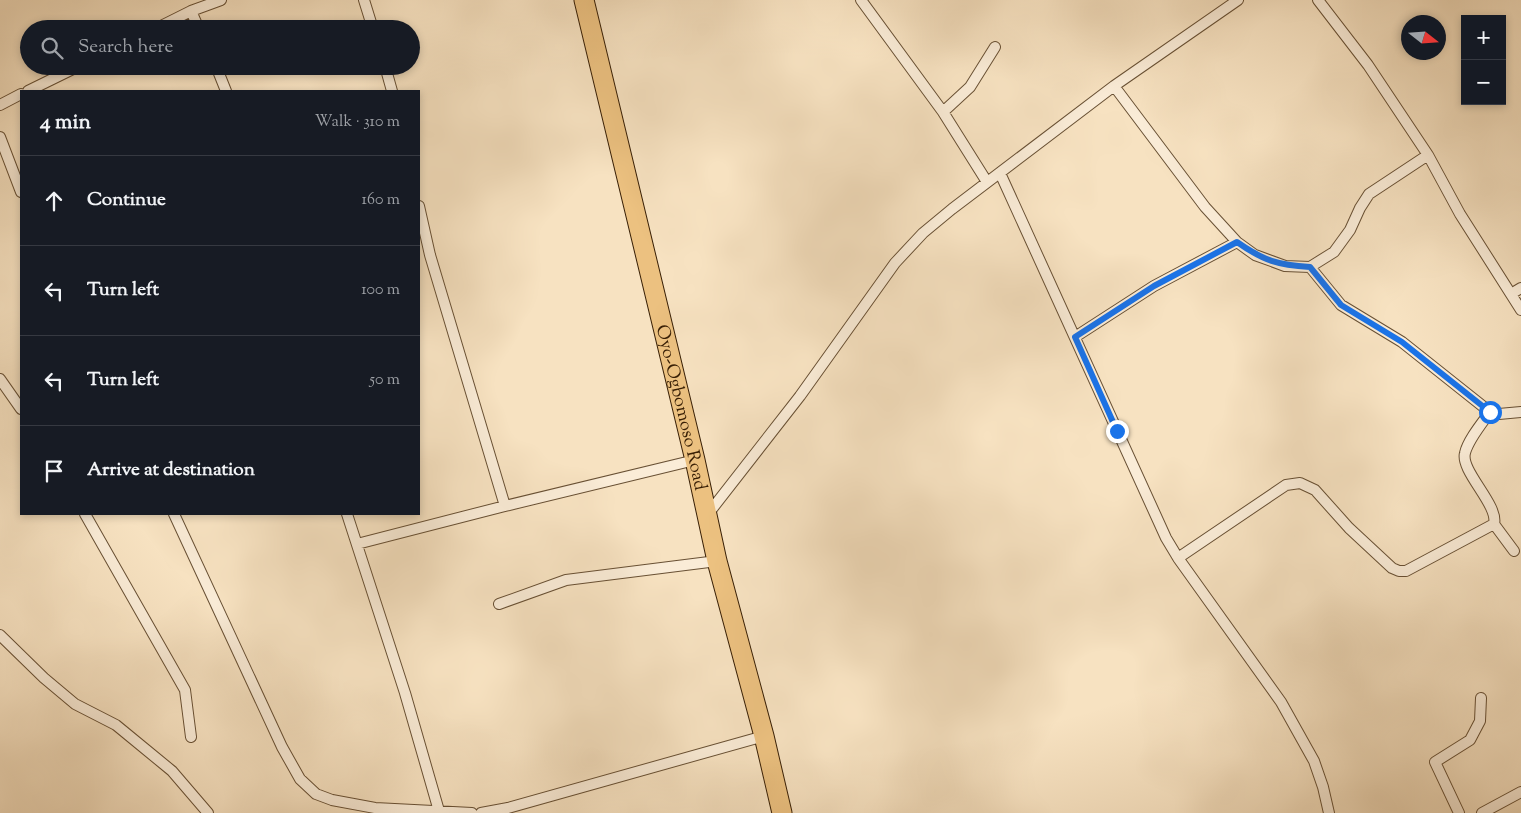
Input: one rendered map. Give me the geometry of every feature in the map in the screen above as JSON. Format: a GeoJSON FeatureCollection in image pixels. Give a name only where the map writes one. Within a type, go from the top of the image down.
{"type":"FeatureCollection","features":[{"type":"Feature","properties":{"kind":"highway","name":"Oyo-Ogbomoso Road"},"geometry":{"type":"LineString","coordinates":[[584,0],[718,561],[764,736],[782,813]]}},
{"type":"Feature","properties":{"kind":"street"},"geometry":{"type":"LineString","coordinates":[[173,20],[221,0]]}},
{"type":"Feature","properties":{"kind":"street"},"geometry":{"type":"LineString","coordinates":[[364,0],[370,20]]}},
{"type":"Feature","properties":{"kind":"street"},"geometry":{"type":"LineString","coordinates":[[861,0],[943,112],[987,182]]}},
{"type":"Feature","properties":{"kind":"street"},"geometry":{"type":"LineString","coordinates":[[708,514],[800,396],[895,263],[923,232],[1114,86],[1238,0]]}},
{"type":"Feature","properties":{"kind":"street"},"geometry":{"type":"LineString","coordinates":[[1318,0],[1368,65],[1428,155],[1460,214],[1521,310]]}},
{"type":"Feature","properties":{"kind":"street"},"geometry":{"type":"LineString","coordinates":[[191,11],[195,20]]}},
{"type":"Feature","properties":{"kind":"street"},"geometry":{"type":"LineString","coordinates":[[943,112],[970,87],[995,47]]}},
{"type":"Feature","properties":{"kind":"street"},"geometry":{"type":"LineString","coordinates":[[30,90],[61,75]]}},
{"type":"Feature","properties":{"kind":"street"},"geometry":{"type":"LineString","coordinates":[[220,75],[226,90]]}},
{"type":"Feature","properties":{"kind":"street"},"geometry":{"type":"LineString","coordinates":[[387,75],[392,90]]}},
{"type":"Feature","properties":{"kind":"street"},"geometry":{"type":"LineString","coordinates":[[1114,86],[1205,207],[1237,242],[1255,255],[1284,266],[1310,267],[1334,252],[1350,230],[1369,194],[1428,155]]}},
{"type":"Feature","properties":{"kind":"street"},"geometry":{"type":"LineString","coordinates":[[0,105],[20,95]]}},
{"type":"Feature","properties":{"kind":"street"},"geometry":{"type":"LineString","coordinates":[[0,137],[20,189]]}},
{"type":"Feature","properties":{"kind":"street"},"geometry":{"type":"LineString","coordinates":[[1000,172],[1166,538],[1178,558],[1281,702],[1314,761],[1329,813]]}},
{"type":"Feature","properties":{"kind":"street"},"geometry":{"type":"LineString","coordinates":[[420,210],[430,255],[505,506]]}},
{"type":"Feature","properties":{"kind":"street"},"geometry":{"type":"LineString","coordinates":[[1075,337],[1154,286],[1237,242]]}},
{"type":"Feature","properties":{"kind":"street"},"geometry":{"type":"LineString","coordinates":[[1310,267],[1341,305],[1402,342],[1490,412],[1499,414],[1521,412]]}},
{"type":"Feature","properties":{"kind":"street"},"geometry":{"type":"LineString","coordinates":[[1511,294],[1521,288]]}},
{"type":"Feature","properties":{"kind":"street"},"geometry":{"type":"LineString","coordinates":[[0,379],[20,408]]}},
{"type":"Feature","properties":{"kind":"street"},"geometry":{"type":"LineString","coordinates":[[1490,412],[1464,456],[1466,464],[1494,515],[1494,524],[1514,551]]}},
{"type":"Feature","properties":{"kind":"street"},"geometry":{"type":"LineString","coordinates":[[358,544],[695,460]]}},
{"type":"Feature","properties":{"kind":"street"},"geometry":{"type":"LineString","coordinates":[[1178,558],[1286,485],[1300,483],[1315,490],[1349,528],[1392,568],[1399,571],[1406,571],[1494,524]]}},
{"type":"Feature","properties":{"kind":"street"},"geometry":{"type":"LineString","coordinates":[[86,515],[185,690],[192,737]]}},
{"type":"Feature","properties":{"kind":"street"},"geometry":{"type":"LineString","coordinates":[[174,515],[282,747],[300,779],[316,794],[332,800],[374,808],[472,813]]}},
{"type":"Feature","properties":{"kind":"street"},"geometry":{"type":"LineString","coordinates":[[347,515],[405,693],[439,811]]}},
{"type":"Feature","properties":{"kind":"street"},"geometry":{"type":"LineString","coordinates":[[499,604],[566,580],[718,561]]}},
{"type":"Feature","properties":{"kind":"street"},"geometry":{"type":"LineString","coordinates":[[0,636],[44,678],[75,704],[116,725],[172,771],[208,813]]}},
{"type":"Feature","properties":{"kind":"street"},"geometry":{"type":"LineString","coordinates":[[1459,813],[1434,762],[1470,740],[1480,721],[1481,698]]}},
{"type":"Feature","properties":{"kind":"street"},"geometry":{"type":"LineString","coordinates":[[482,813],[508,808],[764,736]]}},
{"type":"Feature","properties":{"kind":"street"},"geometry":{"type":"LineString","coordinates":[[1482,813],[1521,792]]}},
{"type":"Feature","properties":{"kind":"route"},"geometry":{"type":"LineString","coordinates":[[1117,431],[1075,337],[1154,286],[1237,242],[1255,255],[1284,266],[1310,267],[1341,305],[1402,342],[1490,412]]}}]}
